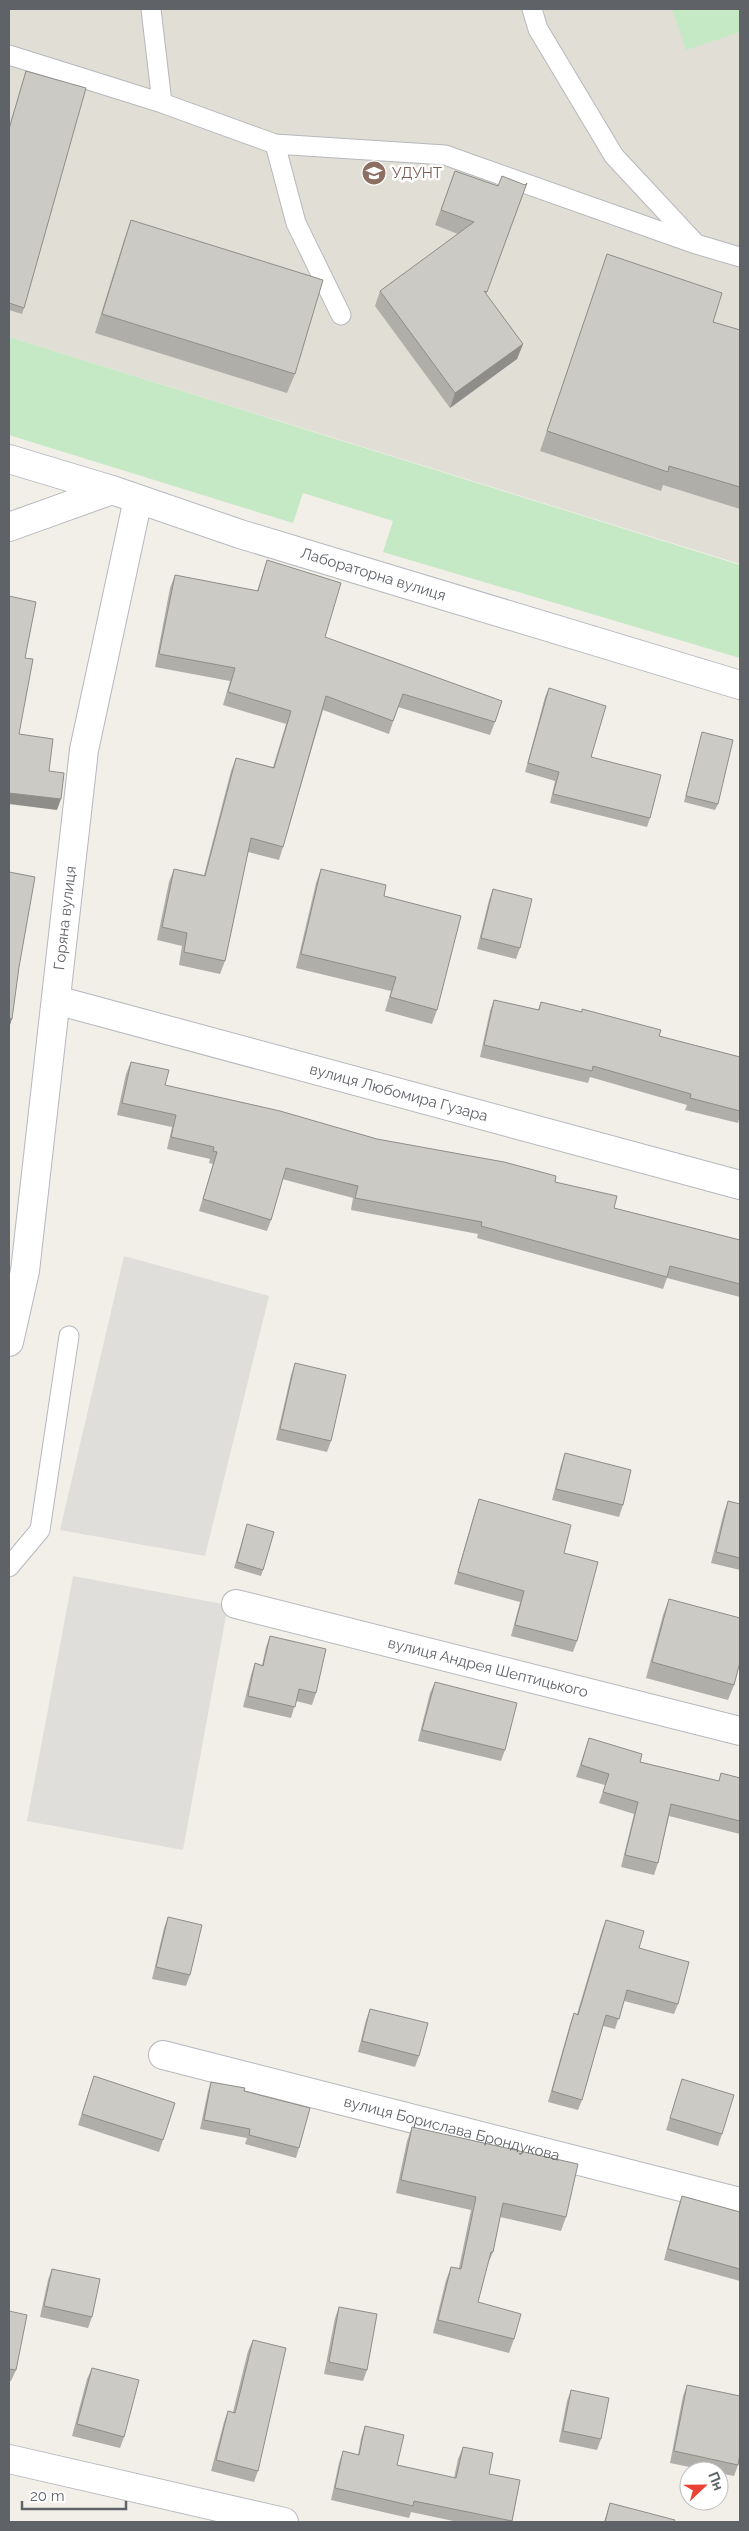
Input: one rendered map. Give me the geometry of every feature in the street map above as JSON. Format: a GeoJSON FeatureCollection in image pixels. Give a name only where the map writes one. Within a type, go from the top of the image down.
{"type":"FeatureCollection","features":[{"type":"Feature","properties":{"kind":"street","name":"Лабораторна вулиця"},"geometry":{"type":"LineString","coordinates":[[9,459],[112,490],[240,534],[740,685]]}},
{"type":"Feature","properties":{"kind":"street"},"geometry":{"type":"LineString","coordinates":[[9,527],[112,490]]}},
{"type":"Feature","properties":{"kind":"street","name":"Горяна вулиця"},"geometry":{"type":"LineString","coordinates":[[9,1342],[25,1270],[84,750],[138,499]]}},
{"type":"Feature","properties":{"kind":"street","name":"вулиця Любомира Гузара"},"geometry":{"type":"LineString","coordinates":[[56,1000],[740,1186]]}},
{"type":"Feature","properties":{"kind":"street","name":"вулиця Андрея Шептицького"},"geometry":{"type":"LineString","coordinates":[[236,1604],[740,1731]]}},
{"type":"Feature","properties":{"kind":"street","name":"вулиця Борислава Брондукова"},"geometry":{"type":"LineString","coordinates":[[163,2055],[740,2202]]}},
{"type":"Feature","properties":{"kind":"street"},"geometry":{"type":"LineString","coordinates":[[9,2459],[284,2522]]}},
{"type":"Feature","properties":{"kind":"lane"},"geometry":{"type":"LineString","coordinates":[[151,9],[162,103]]}},
{"type":"Feature","properties":{"kind":"lane"},"geometry":{"type":"LineString","coordinates":[[532,9],[538,29],[614,156],[696,244]]}},
{"type":"Feature","properties":{"kind":"lane"},"geometry":{"type":"LineString","coordinates":[[9,55],[162,103],[275,144],[445,155],[696,244],[740,256]]}},
{"type":"Feature","properties":{"kind":"lane"},"geometry":{"type":"LineString","coordinates":[[275,144],[296,223],[341,315]]}},
{"type":"Feature","properties":{"kind":"lane"},"geometry":{"type":"LineString","coordinates":[[9,1567],[40,1530],[69,1336]]}},
{"type":"Feature","properties":{"kind":"shaded area","name":"УДУНТ"},"geometry":{"type":"Polygon","coordinates":[[[9,9],[740,9],[740,564],[9,337],[9,9]]]}},
{"type":"Feature","properties":{"kind":"shaded area"},"geometry":{"type":"Polygon","coordinates":[[[124,1256],[269,1296],[205,1556],[60,1530],[124,1256]]]}},
{"type":"Feature","properties":{"kind":"shaded area"},"geometry":{"type":"Polygon","coordinates":[[[73,1576],[228,1605],[183,1850],[27,1821],[73,1576]]]}},
{"type":"Feature","properties":{"kind":"green space"},"geometry":{"type":"Polygon","coordinates":[[[672,9],[740,9],[740,32],[686,50],[672,9]]]}},
{"type":"Feature","properties":{"kind":"green space"},"geometry":{"type":"Polygon","coordinates":[[[9,337],[740,565],[740,658],[383,552],[393,521],[303,493],[293,523],[9,435],[9,337]]]}},
{"type":"Feature","properties":{"kind":"building"},"geometry":{"type":"Polygon","coordinates":[[[26,71],[86,88],[24,308],[9,303],[9,129],[26,71]]]}},
{"type":"Feature","properties":{"kind":"building"},"geometry":{"type":"Polygon","coordinates":[[[455,171],[498,186],[502,176],[525,185],[527,183],[487,292],[484,291],[523,344],[455,393],[380,291],[474,222],[441,210],[455,171]]]}},
{"type":"Feature","properties":{"kind":"building"},"geometry":{"type":"Polygon","coordinates":[[[131,220],[323,280],[295,374],[102,314],[131,220]]]}},
{"type":"Feature","properties":{"kind":"building"},"geometry":{"type":"Polygon","coordinates":[[[607,254],[722,293],[713,322],[740,330],[740,487],[669,466],[668,472],[547,431],[607,254]]]}},
{"type":"Feature","properties":{"kind":"building"},"geometry":{"type":"Polygon","coordinates":[[[267,560],[341,583],[325,637],[502,701],[495,722],[403,694],[393,721],[326,696],[283,847],[251,838],[225,961],[184,952],[187,933],[162,927],[174,869],[205,876],[236,758],[274,768],[291,711],[228,692],[235,668],[159,654],[175,575],[258,591],[267,560]]]}},
{"type":"Feature","properties":{"kind":"building"},"geometry":{"type":"Polygon","coordinates":[[[9,596],[36,602],[25,658],[33,659],[19,734],[53,739],[49,771],[64,773],[61,799],[9,793],[9,596]]]}},
{"type":"Feature","properties":{"kind":"building"},"geometry":{"type":"Polygon","coordinates":[[[549,688],[606,706],[591,757],[661,775],[650,818],[553,794],[559,772],[528,763],[549,688]]]}},
{"type":"Feature","properties":{"kind":"building"},"geometry":{"type":"Polygon","coordinates":[[[702,732],[733,740],[718,804],[686,796],[702,732]]]}},
{"type":"Feature","properties":{"kind":"building"},"geometry":{"type":"Polygon","coordinates":[[[321,869],[386,885],[384,896],[461,916],[437,1010],[390,997],[396,977],[301,954],[321,869]]]}},
{"type":"Feature","properties":{"kind":"building"},"geometry":{"type":"Polygon","coordinates":[[[9,872],[35,877],[12,1019],[9,1018],[9,872]]]}},
{"type":"Feature","properties":{"kind":"building"},"geometry":{"type":"Polygon","coordinates":[[[493,889],[532,899],[520,948],[481,938],[493,889]]]}},
{"type":"Feature","properties":{"kind":"building"},"geometry":{"type":"Polygon","coordinates":[[[494,1000],[539,1010],[541,1002],[582,1012],[582,1009],[661,1030],[659,1036],[740,1057],[740,1111],[690,1098],[691,1094],[593,1066],[592,1071],[484,1045],[494,1000]]]}},
{"type":"Feature","properties":{"kind":"building"},"geometry":{"type":"Polygon","coordinates":[[[131,1062],[169,1070],[165,1085],[280,1111],[377,1139],[504,1162],[556,1176],[555,1182],[617,1196],[614,1208],[740,1240],[740,1284],[670,1266],[667,1277],[481,1226],[482,1222],[355,1198],[358,1186],[286,1168],[271,1220],[203,1199],[217,1152],[213,1151],[214,1147],[171,1137],[176,1115],[122,1103],[131,1062]]]}},
{"type":"Feature","properties":{"kind":"building"},"geometry":{"type":"Polygon","coordinates":[[[295,1363],[346,1375],[331,1441],[280,1429],[295,1363]]]}},
{"type":"Feature","properties":{"kind":"building"},"geometry":{"type":"Polygon","coordinates":[[[565,1453],[631,1470],[623,1505],[556,1489],[565,1453]]]}},
{"type":"Feature","properties":{"kind":"building"},"geometry":{"type":"Polygon","coordinates":[[[479,1499],[571,1525],[564,1553],[598,1562],[577,1641],[515,1625],[524,1591],[458,1572],[479,1499]]]}},
{"type":"Feature","properties":{"kind":"building"},"geometry":{"type":"Polygon","coordinates":[[[728,1501],[740,1504],[740,1558],[716,1552],[728,1501]]]}},
{"type":"Feature","properties":{"kind":"building"},"geometry":{"type":"Polygon","coordinates":[[[247,1524],[274,1532],[263,1570],[237,1562],[247,1524]]]}},
{"type":"Feature","properties":{"kind":"building"},"geometry":{"type":"Polygon","coordinates":[[[669,1599],[740,1618],[740,1662],[734,1685],[652,1662],[669,1599]]]}},
{"type":"Feature","properties":{"kind":"building"},"geometry":{"type":"Polygon","coordinates":[[[270,1636],[326,1649],[316,1693],[299,1689],[295,1707],[248,1696],[255,1663],[263,1666],[270,1636]]]}},
{"type":"Feature","properties":{"kind":"building"},"geometry":{"type":"Polygon","coordinates":[[[435,1682],[517,1703],[505,1750],[422,1730],[435,1682]]]}},
{"type":"Feature","properties":{"kind":"building"},"geometry":{"type":"Polygon","coordinates":[[[589,1738],[642,1754],[640,1762],[719,1781],[721,1773],[740,1778],[740,1821],[671,1804],[658,1863],[625,1855],[638,1802],[603,1792],[609,1774],[581,1765],[589,1738]]]}},
{"type":"Feature","properties":{"kind":"building"},"geometry":{"type":"Polygon","coordinates":[[[168,1917],[202,1925],[190,1975],[156,1967],[168,1917]]]}},
{"type":"Feature","properties":{"kind":"building"},"geometry":{"type":"Polygon","coordinates":[[[606,1920],[644,1931],[639,1948],[689,1962],[678,2004],[627,1990],[619,2019],[606,2015],[582,2100],[552,2091],[574,2013],[578,2015],[606,1920]]]}},
{"type":"Feature","properties":{"kind":"building"},"geometry":{"type":"Polygon","coordinates":[[[370,2009],[428,2023],[419,2056],[362,2041],[370,2009]]]}},
{"type":"Feature","properties":{"kind":"building"},"geometry":{"type":"Polygon","coordinates":[[[94,2076],[175,2103],[163,2140],[82,2114],[94,2076]]]}},
{"type":"Feature","properties":{"kind":"building"},"geometry":{"type":"Polygon","coordinates":[[[682,2079],[734,2095],[722,2134],[670,2118],[682,2079]]]}},
{"type":"Feature","properties":{"kind":"building"},"geometry":{"type":"Polygon","coordinates":[[[211,2082],[245,2088],[244,2091],[310,2108],[299,2148],[249,2135],[250,2129],[204,2120],[211,2082]]]}},
{"type":"Feature","properties":{"kind":"building"},"geometry":{"type":"Polygon","coordinates":[[[412,2127],[578,2164],[566,2217],[503,2203],[493,2252],[491,2252],[478,2302],[521,2314],[514,2339],[438,2320],[451,2267],[461,2269],[476,2197],[401,2180],[412,2127]]]}},
{"type":"Feature","properties":{"kind":"building"},"geometry":{"type":"Polygon","coordinates":[[[682,2196],[740,2212],[740,2269],[668,2249],[682,2196]]]}},
{"type":"Feature","properties":{"kind":"building"},"geometry":{"type":"Polygon","coordinates":[[[52,2269],[100,2279],[92,2317],[44,2306],[52,2269]]]}},
{"type":"Feature","properties":{"kind":"building"},"geometry":{"type":"Polygon","coordinates":[[[339,2307],[377,2314],[367,2370],[329,2362],[339,2307]]]}},
{"type":"Feature","properties":{"kind":"building"},"geometry":{"type":"Polygon","coordinates":[[[9,2311],[27,2315],[16,2370],[9,2369],[9,2311]]]}},
{"type":"Feature","properties":{"kind":"building"},"geometry":{"type":"Polygon","coordinates":[[[253,2340],[286,2348],[258,2471],[216,2460],[228,2411],[235,2413],[253,2340]]]}},
{"type":"Feature","properties":{"kind":"building"},"geometry":{"type":"Polygon","coordinates":[[[92,2368],[139,2380],[124,2437],[77,2424],[92,2368]]]}},
{"type":"Feature","properties":{"kind":"building"},"geometry":{"type":"Polygon","coordinates":[[[687,2385],[740,2396],[740,2454],[738,2465],[729,2463],[729,2461],[720,2461],[674,2451],[687,2385]]]}},
{"type":"Feature","properties":{"kind":"building"},"geometry":{"type":"Polygon","coordinates":[[[571,2390],[609,2398],[601,2439],[563,2431],[571,2390]]]}},
{"type":"Feature","properties":{"kind":"building"},"geometry":{"type":"Polygon","coordinates":[[[365,2426],[404,2435],[397,2465],[456,2478],[463,2447],[493,2453],[489,2474],[520,2480],[512,2521],[414,2501],[413,2506],[335,2488],[343,2451],[359,2455],[365,2426]]]}},
{"type":"Feature","properties":{"kind":"building"},"geometry":{"type":"Polygon","coordinates":[[[610,2503],[675,2520],[674,2522],[605,2522],[610,2503]]]}},
{"type":"Feature","properties":{"kind":"place","name":"УДУНТ"},"geometry":{"type":"Point","coordinates":[374,173]}}]}
